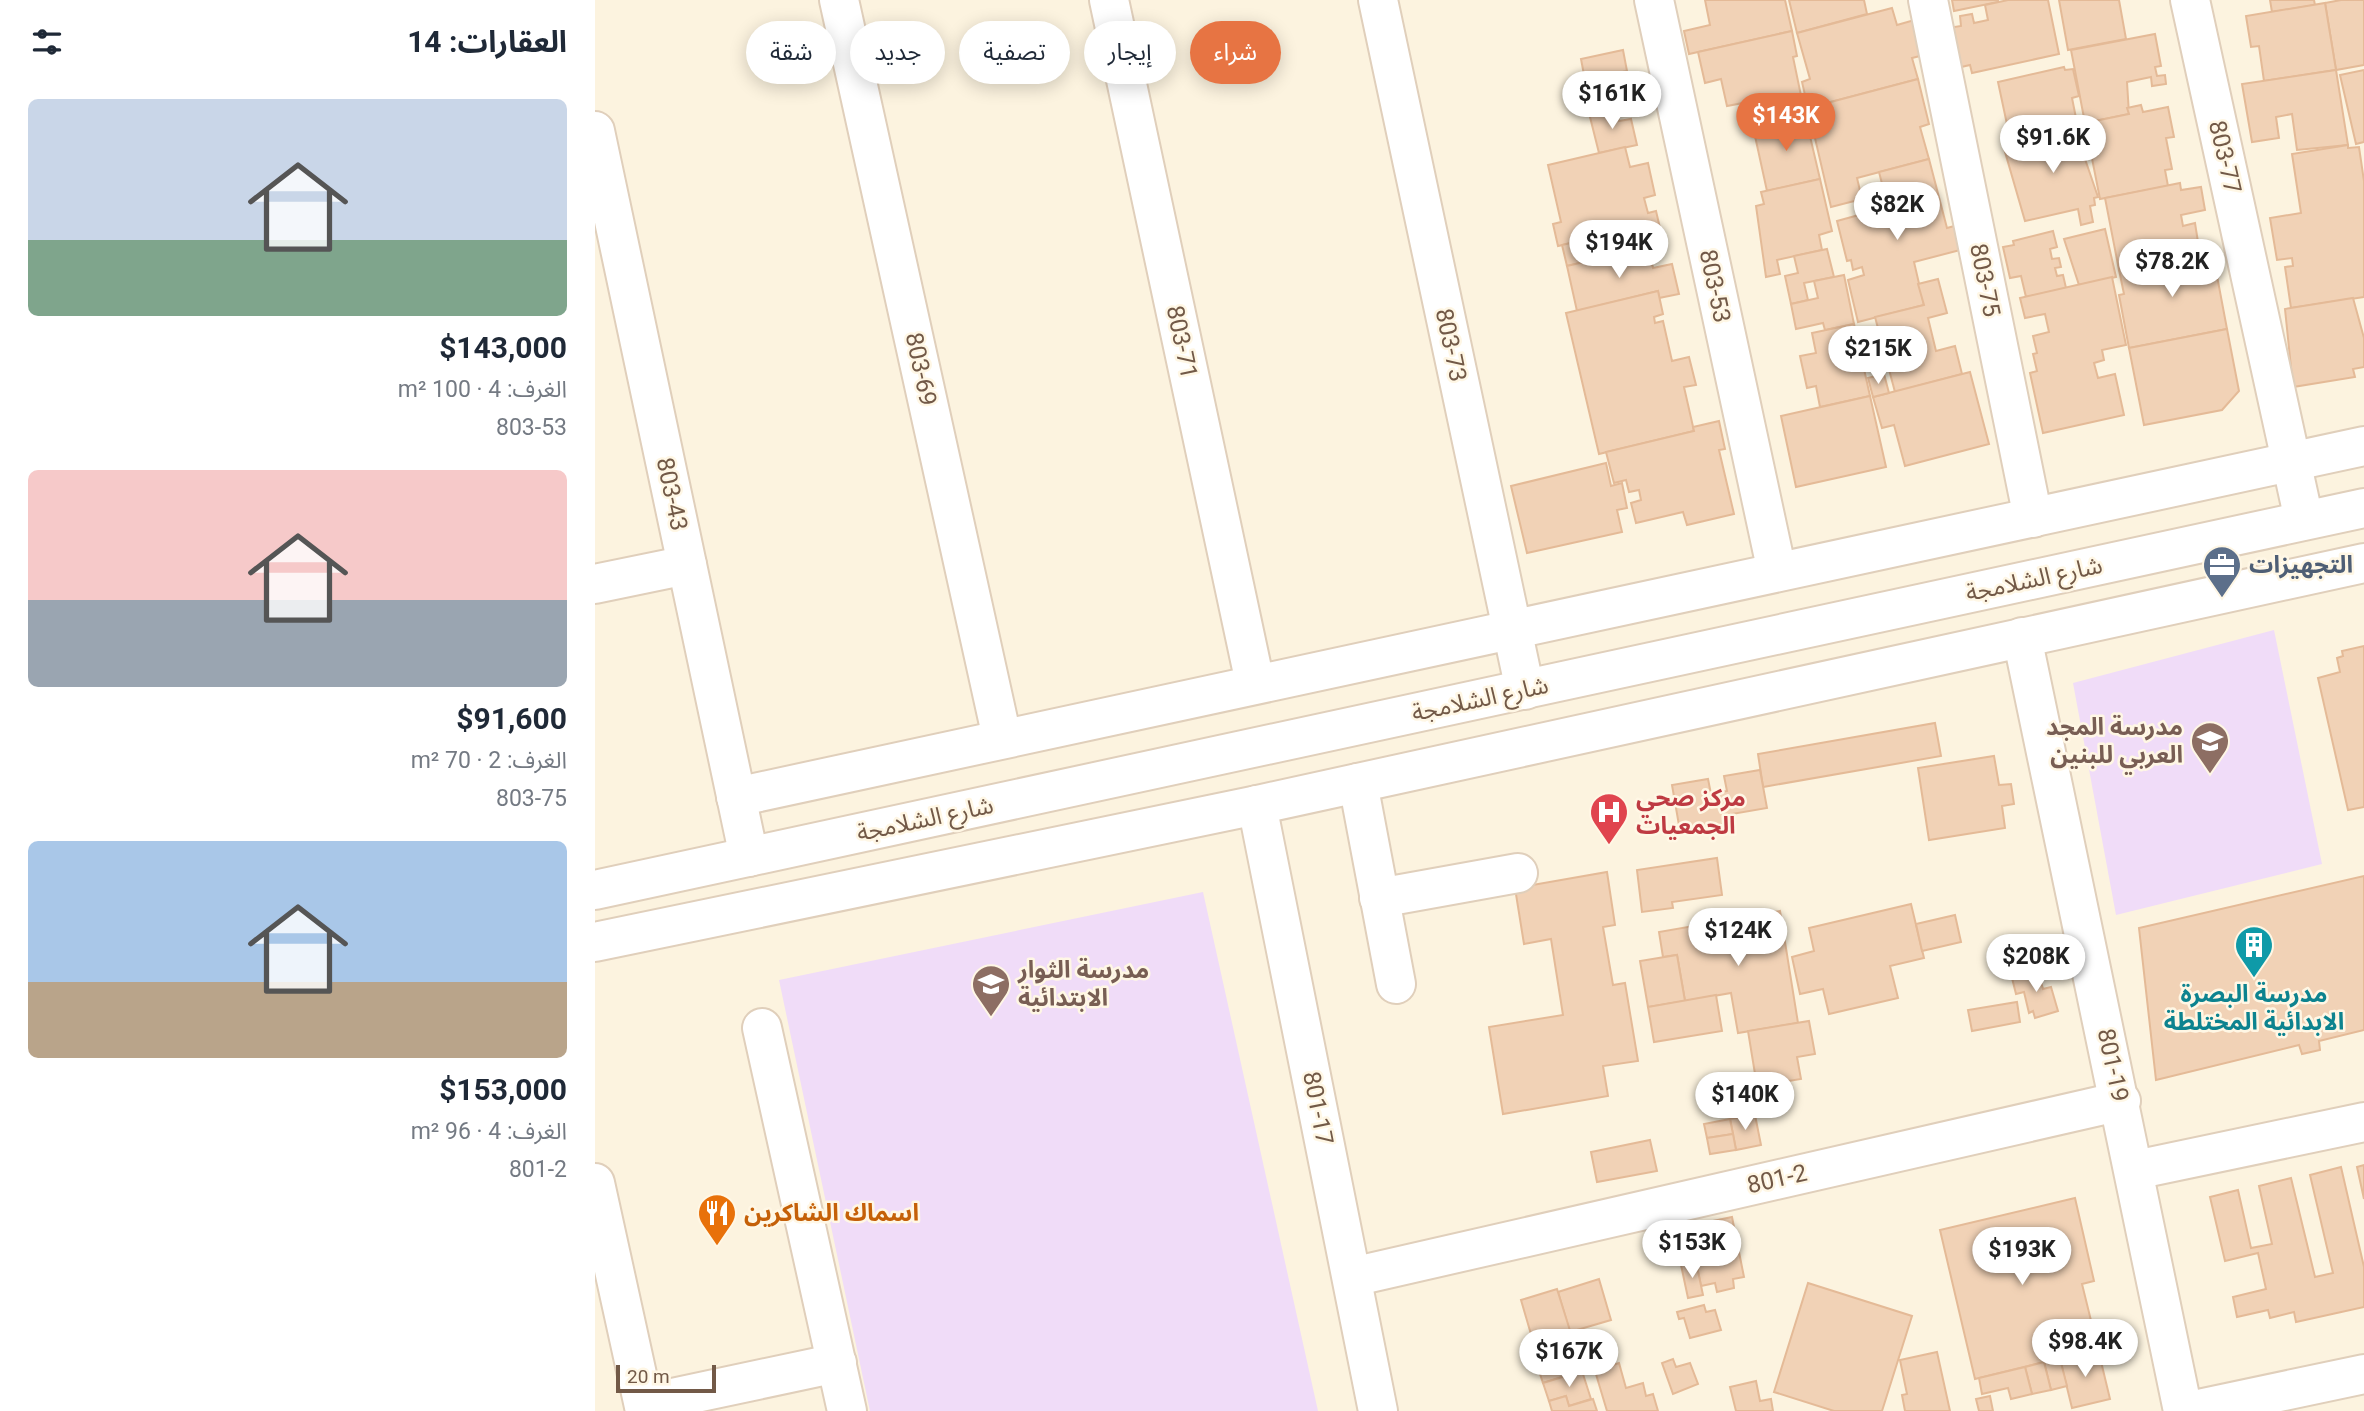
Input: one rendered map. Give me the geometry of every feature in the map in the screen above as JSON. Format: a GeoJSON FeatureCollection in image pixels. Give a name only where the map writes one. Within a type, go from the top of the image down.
{"type":"FeatureCollection","features":[{"type":"Feature","properties":{"kind":"street","name":"803-69"},"geometry":{"type":"LineString","coordinates":[[839,0],[1002,738]]}},
{"type":"Feature","properties":{"kind":"street","name":"803-71"},"geometry":{"type":"LineString","coordinates":[[1109,0],[1255,683]]}},
{"type":"Feature","properties":{"kind":"street","name":"803-73"},"geometry":{"type":"LineString","coordinates":[[1378,0],[1525,690]]}},
{"type":"Feature","properties":{"kind":"street","name":"803-53"},"geometry":{"type":"LineString","coordinates":[[1654,0],[1777,572]]}},
{"type":"Feature","properties":{"kind":"street","name":"803-75"},"geometry":{"type":"LineString","coordinates":[[1928,0],[2033,518]]}},
{"type":"Feature","properties":{"kind":"street","name":"803-77"},"geometry":{"type":"LineString","coordinates":[[2190,0],[2304,520]]}},
{"type":"Feature","properties":{"kind":"street","name":"803-43"},"geometry":{"type":"LineString","coordinates":[[596,145],[749,857]]}},
{"type":"Feature","properties":{"kind":"street"},"geometry":{"type":"LineString","coordinates":[[736,797],[2364,446]]}},
{"type":"Feature","properties":{"kind":"street","name":"شارع الشلامجة"},"geometry":{"type":"LineString","coordinates":[[595,890],[2364,508]]}},
{"type":"Feature","properties":{"kind":"street"},"geometry":{"type":"LineString","coordinates":[[595,942],[1257,805],[2364,564]]}},
{"type":"Feature","properties":{"kind":"street"},"geometry":{"type":"LineString","coordinates":[[595,584],[687,565]]}},
{"type":"Feature","properties":{"kind":"street","name":"801-19"},"geometry":{"type":"LineString","coordinates":[[2022,637],[2121,1101],[2183,1411]]}},
{"type":"Feature","properties":{"kind":"street"},"geometry":{"type":"LineString","coordinates":[[1358,783],[1396,984]]}},
{"type":"Feature","properties":{"kind":"street","name":"801-17"},"geometry":{"type":"LineString","coordinates":[[1257,805],[1378,1411]]}},
{"type":"Feature","properties":{"kind":"street"},"geometry":{"type":"LineString","coordinates":[[1379,898],[1518,873]]}},
{"type":"Feature","properties":{"kind":"street"},"geometry":{"type":"LineString","coordinates":[[762,1028],[847,1411]]}},
{"type":"Feature","properties":{"kind":"street","name":"801-2"},"geometry":{"type":"LineString","coordinates":[[1352,1277],[2121,1101]]}},
{"type":"Feature","properties":{"kind":"street"},"geometry":{"type":"LineString","coordinates":[[2135,1170],[2364,1122]]}},
{"type":"Feature","properties":{"kind":"street"},"geometry":{"type":"LineString","coordinates":[[595,1183],[644,1407],[837,1363]]}},
{"type":"Feature","properties":{"kind":"street"},"geometry":{"type":"LineString","coordinates":[[2189,1411],[2331,1396],[2364,1374]]}},
{"type":"Feature","properties":{"kind":"shaded area"},"geometry":{"type":"Polygon","coordinates":[[[2274,630],[2322,864],[2116,915],[2073,683],[2274,630]]]}},
{"type":"Feature","properties":{"kind":"shaded area"},"geometry":{"type":"Polygon","coordinates":[[[1203,892],[1318,1411],[870,1411],[779,980],[1203,892]]]}},
{"type":"Feature","properties":{"kind":"building"},"geometry":{"type":"Polygon","coordinates":[[[1705,0],[1785,0],[1792,31],[1689,54],[1684,31],[1710,25],[1705,0]]]}},
{"type":"Feature","properties":{"kind":"building"},"geometry":{"type":"Polygon","coordinates":[[[1789,0],[1864,0],[1867,14],[1797,33],[1789,0]]]}},
{"type":"Feature","properties":{"kind":"building"},"geometry":{"type":"Polygon","coordinates":[[[1952,0],[1998,0],[1998,2],[1954,11],[1952,0]]]}},
{"type":"Feature","properties":{"kind":"building"},"geometry":{"type":"Polygon","coordinates":[[[2008,0],[2048,0],[2059,54],[1972,73],[1970,65],[1957,68],[1948,28],[1961,26],[1960,16],[1972,14],[1974,23],[1988,20],[1985,5],[2008,0]]]}},
{"type":"Feature","properties":{"kind":"building"},"geometry":{"type":"Polygon","coordinates":[[[2059,0],[2119,0],[2126,39],[2068,50],[2059,0]]]}},
{"type":"Feature","properties":{"kind":"building"},"geometry":{"type":"Polygon","coordinates":[[[2270,0],[2314,0],[2315,5],[2272,12],[2270,0]]]}},
{"type":"Feature","properties":{"kind":"building"},"geometry":{"type":"Polygon","coordinates":[[[2364,0],[2364,65],[2336,70],[2325,3],[2364,0]]]}},
{"type":"Feature","properties":{"kind":"building"},"geometry":{"type":"Polygon","coordinates":[[[2325,3],[2336,70],[2264,81],[2259,46],[2251,47],[2246,16],[2325,3]]]}},
{"type":"Feature","properties":{"kind":"building"},"geometry":{"type":"Polygon","coordinates":[[[1892,8],[1897,25],[1918,19],[1928,54],[1912,58],[1918,79],[1808,108],[1802,82],[1810,79],[1797,33],[1892,8]]]}},
{"type":"Feature","properties":{"kind":"building"},"geometry":{"type":"Polygon","coordinates":[[[1792,31],[1797,56],[1793,57],[1805,115],[1753,127],[1748,102],[1727,106],[1721,79],[1705,83],[1698,52],[1792,31]]]}},
{"type":"Feature","properties":{"kind":"building"},"geometry":{"type":"Polygon","coordinates":[[[2155,34],[2161,66],[2155,67],[2157,76],[2165,75],[2166,84],[2152,86],[2151,77],[2127,82],[2129,114],[2085,123],[2071,50],[2155,34]]]}},
{"type":"Feature","properties":{"kind":"building"},"geometry":{"type":"Polygon","coordinates":[[[1623,50],[1627,71],[1585,80],[1581,59],[1623,50]]]}},
{"type":"Feature","properties":{"kind":"building"},"geometry":{"type":"Polygon","coordinates":[[[2064,67],[2065,70],[2073,69],[2079,96],[2072,98],[2078,128],[2011,143],[1998,82],[2064,67]]]}},
{"type":"Feature","properties":{"kind":"building"},"geometry":{"type":"Polygon","coordinates":[[[2336,70],[2348,145],[2297,150],[2292,114],[2276,117],[2279,138],[2252,142],[2242,84],[2336,70]]]}},
{"type":"Feature","properties":{"kind":"building"},"geometry":{"type":"Polygon","coordinates":[[[2364,70],[2364,142],[2356,144],[2340,75],[2364,70]]]}},
{"type":"Feature","properties":{"kind":"building"},"geometry":{"type":"Polygon","coordinates":[[[1918,79],[1929,124],[1920,127],[1929,159],[1857,178],[1862,199],[1831,207],[1808,108],[1918,79]]]}},
{"type":"Feature","properties":{"kind":"building"},"geometry":{"type":"Polygon","coordinates":[[[2141,105],[2143,112],[2168,107],[2174,137],[2166,138],[2172,169],[2165,170],[2168,186],[2100,199],[2085,123],[2129,114],[2127,108],[2141,105]]]}},
{"type":"Feature","properties":{"kind":"building"},"geometry":{"type":"Polygon","coordinates":[[[1616,107],[1619,121],[1631,119],[1637,145],[1599,153],[1589,113],[1616,107]]]}},
{"type":"Feature","properties":{"kind":"building"},"geometry":{"type":"Polygon","coordinates":[[[1805,115],[1820,179],[1767,191],[1753,127],[1805,115]]]}},
{"type":"Feature","properties":{"kind":"building"},"geometry":{"type":"Polygon","coordinates":[[[2078,128],[2079,132],[2084,130],[2090,155],[2084,156],[2098,197],[2094,198],[2095,205],[2090,206],[2093,222],[2081,225],[2078,209],[2025,221],[2003,145],[2078,128]]]}},
{"type":"Feature","properties":{"kind":"building"},"geometry":{"type":"Polygon","coordinates":[[[2348,145],[2348,148],[2359,147],[2364,181],[2364,297],[2291,308],[2285,267],[2293,266],[2292,258],[2277,260],[2270,218],[2301,213],[2292,154],[2348,145]]]}},
{"type":"Feature","properties":{"kind":"building"},"geometry":{"type":"Polygon","coordinates":[[[1625,147],[1630,167],[1648,163],[1655,195],[1644,198],[1648,213],[1656,211],[1665,249],[1647,254],[1645,245],[1640,246],[1636,229],[1558,246],[1553,224],[1561,222],[1548,165],[1625,147]]]}},
{"type":"Feature","properties":{"kind":"building"},"geometry":{"type":"Polygon","coordinates":[[[1929,159],[1947,228],[1958,225],[1964,249],[1914,262],[1924,305],[1858,322],[1848,280],[1864,275],[1862,267],[1853,270],[1851,260],[1847,261],[1837,221],[1888,207],[1879,172],[1929,159]]]}},
{"type":"Feature","properties":{"kind":"building"},"geometry":{"type":"Polygon","coordinates":[[[1820,179],[1832,231],[1819,235],[1822,250],[1777,260],[1780,274],[1766,277],[1756,206],[1764,204],[1761,192],[1820,179]]]}},
{"type":"Feature","properties":{"kind":"building"},"geometry":{"type":"Polygon","coordinates":[[[2180,183],[2181,190],[2201,187],[2205,210],[2181,215],[2183,226],[2195,223],[2198,242],[2185,244],[2187,257],[2119,270],[2105,198],[2180,183]]]}},
{"type":"Feature","properties":{"kind":"building"},"geometry":{"type":"Polygon","coordinates":[[[2105,229],[2116,277],[2079,285],[2064,239],[2105,229]]]}},
{"type":"Feature","properties":{"kind":"building"},"geometry":{"type":"Polygon","coordinates":[[[2053,231],[2057,247],[2050,249],[2052,259],[2059,258],[2061,267],[2055,268],[2057,276],[2063,275],[2066,288],[2026,297],[2021,276],[2010,278],[2003,247],[2014,245],[2013,241],[2053,231]]]}},
{"type":"Feature","properties":{"kind":"building"},"geometry":{"type":"Polygon","coordinates":[[[1617,232],[1622,253],[1567,266],[1562,245],[1617,232]]]}},
{"type":"Feature","properties":{"kind":"building"},"geometry":{"type":"Polygon","coordinates":[[[2211,244],[2227,329],[2129,348],[2119,295],[2124,294],[2119,270],[2187,257],[2185,249],[2211,244]]]}},
{"type":"Feature","properties":{"kind":"building"},"geometry":{"type":"Polygon","coordinates":[[[1827,249],[1834,277],[1804,283],[1808,300],[1791,304],[1785,276],[1798,273],[1794,256],[1827,249]]]}},
{"type":"Feature","properties":{"kind":"building"},"geometry":{"type":"Polygon","coordinates":[[[1639,254],[1640,257],[1650,254],[1653,268],[1672,264],[1679,294],[1659,298],[1658,291],[1577,311],[1567,266],[1609,256],[1610,261],[1639,254]]]}},
{"type":"Feature","properties":{"kind":"building"},"geometry":{"type":"Polygon","coordinates":[[[1844,275],[1854,324],[1825,330],[1823,323],[1796,329],[1791,304],[1818,298],[1814,281],[1844,275]]]}},
{"type":"Feature","properties":{"kind":"building"},"geometry":{"type":"Polygon","coordinates":[[[2112,277],[2126,345],[2102,350],[2104,360],[2094,363],[2098,378],[2115,374],[2124,415],[2043,433],[2030,373],[2037,371],[2033,336],[2049,332],[2045,314],[2025,318],[2020,298],[2112,277]]]}},
{"type":"Feature","properties":{"kind":"building"},"geometry":{"type":"Polygon","coordinates":[[[1938,279],[1947,313],[1928,318],[1936,351],[1955,346],[1962,374],[1895,392],[1875,317],[1924,305],[1918,284],[1938,279]]]}},
{"type":"Feature","properties":{"kind":"building"},"geometry":{"type":"Polygon","coordinates":[[[1658,291],[1663,314],[1654,317],[1655,323],[1663,321],[1672,361],[1689,357],[1696,385],[1684,387],[1694,431],[1599,454],[1566,313],[1658,291]]]}},
{"type":"Feature","properties":{"kind":"building"},"geometry":{"type":"Polygon","coordinates":[[[2353,298],[2364,338],[2364,367],[2353,369],[2355,377],[2293,387],[2285,309],[2353,298]]]}},
{"type":"Feature","properties":{"kind":"building"},"geometry":{"type":"Polygon","coordinates":[[[1854,324],[1870,396],[1820,407],[1816,386],[1807,388],[1800,356],[1816,353],[1812,333],[1854,324]]]}},
{"type":"Feature","properties":{"kind":"building"},"geometry":{"type":"Polygon","coordinates":[[[2227,329],[2239,391],[2222,410],[2144,425],[2129,348],[2227,329]]]}},
{"type":"Feature","properties":{"kind":"building"},"geometry":{"type":"Polygon","coordinates":[[[1970,372],[1989,444],[1905,466],[1894,425],[1882,428],[1873,397],[1970,372]]]}},
{"type":"Feature","properties":{"kind":"building"},"geometry":{"type":"Polygon","coordinates":[[[1884,374],[1889,393],[1873,397],[1868,378],[1884,374]]]}},
{"type":"Feature","properties":{"kind":"building"},"geometry":{"type":"Polygon","coordinates":[[[1870,396],[1886,467],[1796,487],[1781,416],[1870,396]]]}},
{"type":"Feature","properties":{"kind":"building"},"geometry":{"type":"Polygon","coordinates":[[[1719,421],[1725,449],[1719,450],[1734,514],[1687,525],[1683,512],[1636,523],[1631,503],[1641,500],[1639,490],[1629,492],[1626,480],[1614,483],[1606,452],[1694,431],[1693,427],[1719,421]]]}},
{"type":"Feature","properties":{"kind":"building"},"geometry":{"type":"Polygon","coordinates":[[[1606,463],[1611,486],[1622,483],[1627,508],[1617,510],[1622,532],[1527,553],[1511,486],[1606,463]]]}},
{"type":"Feature","properties":{"kind":"building"},"geometry":{"type":"Polygon","coordinates":[[[2364,646],[2364,807],[2348,810],[2318,678],[2340,672],[2337,658],[2343,656],[2342,651],[2364,646]]]}},
{"type":"Feature","properties":{"kind":"building"},"geometry":{"type":"Polygon","coordinates":[[[1935,723],[1941,756],[1763,787],[1758,754],[1935,723]]]}},
{"type":"Feature","properties":{"kind":"building"},"geometry":{"type":"Polygon","coordinates":[[[1994,756],[1999,785],[2011,784],[2014,804],[2002,806],[2005,828],[1929,840],[1918,768],[1994,756]]]}},
{"type":"Feature","properties":{"kind":"building"},"geometry":{"type":"Polygon","coordinates":[[[1760,770],[1767,808],[1726,815],[1728,823],[1680,831],[1672,785],[1708,779],[1711,794],[1727,791],[1724,776],[1760,770]]]}},
{"type":"Feature","properties":{"kind":"building"},"geometry":{"type":"Polygon","coordinates":[[[1717,858],[1722,895],[1672,902],[1673,908],[1642,912],[1637,870],[1717,858]]]}},
{"type":"Feature","properties":{"kind":"building"},"geometry":{"type":"Polygon","coordinates":[[[1607,872],[1615,925],[1603,927],[1613,985],[1625,983],[1638,1061],[1603,1066],[1608,1096],[1503,1114],[1489,1027],[1563,1015],[1551,939],[1524,944],[1515,888],[1607,872]]]}},
{"type":"Feature","properties":{"kind":"building","name":"مدرسة البصرة الابدائية المختلطة"},"geometry":{"type":"Polygon","coordinates":[[[2364,876],[2364,1030],[2319,1041],[2320,1050],[2302,1054],[2299,1045],[2156,1080],[2139,928],[2364,876]]]}},
{"type":"Feature","properties":{"kind":"building"},"geometry":{"type":"Polygon","coordinates":[[[1911,904],[1924,958],[1890,966],[1898,998],[1829,1014],[1823,989],[1800,994],[1792,957],[1814,951],[1809,928],[1911,904]]]}},
{"type":"Feature","properties":{"kind":"building"},"geometry":{"type":"Polygon","coordinates":[[[1780,911],[1798,1023],[1738,1033],[1731,993],[1685,1001],[1677,955],[1663,957],[1659,932],[1780,911]]]}},
{"type":"Feature","properties":{"kind":"building"},"geometry":{"type":"Polygon","coordinates":[[[1955,915],[1961,942],[1922,951],[1916,924],[1955,915]]]}},
{"type":"Feature","properties":{"kind":"building"},"geometry":{"type":"Polygon","coordinates":[[[1677,955],[1685,1001],[1648,1007],[1640,961],[1677,955]]]}},
{"type":"Feature","properties":{"kind":"building"},"geometry":{"type":"Polygon","coordinates":[[[2038,971],[2043,989],[2051,987],[2058,1011],[2035,1018],[2033,1011],[2029,1013],[2024,992],[2016,994],[2012,978],[2038,971]]]}},
{"type":"Feature","properties":{"kind":"building"},"geometry":{"type":"Polygon","coordinates":[[[1716,995],[1722,1031],[1654,1042],[1648,1007],[1716,995]]]}},
{"type":"Feature","properties":{"kind":"building"},"geometry":{"type":"Polygon","coordinates":[[[2017,1002],[2020,1022],[1972,1031],[1968,1010],[2017,1002]]]}},
{"type":"Feature","properties":{"kind":"building"},"geometry":{"type":"Polygon","coordinates":[[[1809,1021],[1815,1054],[1797,1057],[1801,1079],[1757,1086],[1748,1031],[1809,1021]]]}},
{"type":"Feature","properties":{"kind":"building"},"geometry":{"type":"Polygon","coordinates":[[[1755,1115],[1761,1145],[1736,1150],[1730,1119],[1755,1115]]]}},
{"type":"Feature","properties":{"kind":"building"},"geometry":{"type":"Polygon","coordinates":[[[1730,1119],[1733,1134],[1707,1138],[1704,1124],[1730,1119]]]}},
{"type":"Feature","properties":{"kind":"building"},"geometry":{"type":"Polygon","coordinates":[[[1733,1134],[1736,1150],[1710,1154],[1707,1138],[1733,1134]]]}},
{"type":"Feature","properties":{"kind":"building"},"geometry":{"type":"Polygon","coordinates":[[[1650,1140],[1657,1171],[1597,1182],[1591,1152],[1650,1140]]]}},
{"type":"Feature","properties":{"kind":"building"},"geometry":{"type":"Polygon","coordinates":[[[2364,1165],[2364,1199],[2357,1167],[2364,1165]]]}},
{"type":"Feature","properties":{"kind":"building"},"geometry":{"type":"Polygon","coordinates":[[[2341,1167],[2364,1267],[2364,1307],[2296,1322],[2294,1312],[2270,1318],[2268,1310],[2237,1317],[2233,1297],[2266,1289],[2258,1253],[2225,1261],[2210,1197],[2238,1190],[2251,1248],[2272,1244],[2259,1186],[2291,1178],[2315,1277],[2333,1273],[2310,1175],[2341,1167]]]}},
{"type":"Feature","properties":{"kind":"building"},"geometry":{"type":"Polygon","coordinates":[[[2075,1198],[2094,1281],[2082,1284],[2098,1349],[1975,1379],[1940,1230],[2075,1198]]]}},
{"type":"Feature","properties":{"kind":"building"},"geometry":{"type":"Polygon","coordinates":[[[1732,1217],[1744,1277],[1733,1279],[1734,1288],[1717,1292],[1715,1283],[1701,1286],[1689,1226],[1732,1217]]]}},
{"type":"Feature","properties":{"kind":"building"},"geometry":{"type":"Polygon","coordinates":[[[1696,1262],[1703,1295],[1688,1298],[1681,1265],[1696,1262]]]}},
{"type":"Feature","properties":{"kind":"building"},"geometry":{"type":"Polygon","coordinates":[[[1599,1279],[1611,1320],[1570,1332],[1558,1292],[1599,1279]]]}},
{"type":"Feature","properties":{"kind":"building"},"geometry":{"type":"Polygon","coordinates":[[[1808,1283],[1912,1316],[1882,1411],[1834,1411],[1774,1392],[1808,1283]]]}},
{"type":"Feature","properties":{"kind":"building"},"geometry":{"type":"Polygon","coordinates":[[[1557,1289],[1572,1337],[1535,1348],[1521,1300],[1557,1289]]]}},
{"type":"Feature","properties":{"kind":"building"},"geometry":{"type":"Polygon","coordinates":[[[1704,1305],[1706,1312],[1715,1310],[1721,1330],[1690,1338],[1684,1318],[1679,1319],[1677,1312],[1704,1305]]]}},
{"type":"Feature","properties":{"kind":"building"},"geometry":{"type":"Polygon","coordinates":[[[1572,1337],[1576,1351],[1594,1345],[1600,1365],[1543,1383],[1537,1365],[1542,1363],[1540,1356],[1547,1353],[1545,1346],[1572,1337]]]}},
{"type":"Feature","properties":{"kind":"building"},"geometry":{"type":"Polygon","coordinates":[[[2098,1349],[2110,1399],[2072,1408],[2060,1359],[2098,1349]]]}},
{"type":"Feature","properties":{"kind":"building"},"geometry":{"type":"Polygon","coordinates":[[[1937,1352],[1950,1411],[1905,1411],[1902,1395],[1907,1394],[1900,1360],[1937,1352]]]}},
{"type":"Feature","properties":{"kind":"building"},"geometry":{"type":"Polygon","coordinates":[[[1673,1359],[1676,1367],[1690,1363],[1698,1384],[1673,1394],[1662,1363],[1673,1359]]]}},
{"type":"Feature","properties":{"kind":"building"},"geometry":{"type":"Polygon","coordinates":[[[2060,1359],[2067,1386],[2051,1390],[2044,1362],[2060,1359]]]}},
{"type":"Feature","properties":{"kind":"building"},"geometry":{"type":"Polygon","coordinates":[[[2044,1362],[2051,1390],[2032,1394],[2025,1367],[2044,1362]]]}},
{"type":"Feature","properties":{"kind":"building"},"geometry":{"type":"Polygon","coordinates":[[[1619,1363],[1626,1388],[1643,1383],[1646,1396],[1653,1394],[1658,1411],[1607,1411],[1595,1371],[1619,1363]]]}},
{"type":"Feature","properties":{"kind":"building"},"geometry":{"type":"Polygon","coordinates":[[[2025,1367],[2032,1394],[2011,1399],[2008,1388],[1982,1394],[1979,1378],[2025,1367]]]}},
{"type":"Feature","properties":{"kind":"building"},"geometry":{"type":"Polygon","coordinates":[[[1582,1371],[1591,1399],[1569,1406],[1566,1396],[1549,1401],[1543,1383],[1582,1371]]]}},
{"type":"Feature","properties":{"kind":"building"},"geometry":{"type":"Polygon","coordinates":[[[1756,1381],[1760,1401],[1771,1399],[1773,1411],[1736,1411],[1730,1387],[1756,1381]]]}},
{"type":"Feature","properties":{"kind":"building"},"geometry":{"type":"Polygon","coordinates":[[[1566,1396],[1569,1406],[1593,1399],[1597,1411],[1552,1411],[1549,1401],[1566,1396]]]}},
{"type":"Feature","properties":{"kind":"building"},"geometry":{"type":"Polygon","coordinates":[[[1990,1396],[1993,1411],[1979,1411],[1976,1399],[1990,1396]]]}},
{"type":"Feature","properties":{"kind":"place","name":"التجهيزات"},"geometry":{"type":"Point","coordinates":[2222,599]}},
{"type":"Feature","properties":{"kind":"place","name":"مدرسة المجد العربي للبنين"},"geometry":{"type":"Point","coordinates":[2210,775]}},
{"type":"Feature","properties":{"kind":"place","name":"مركز صحي الجمعيات"},"geometry":{"type":"Point","coordinates":[1609,846]}},
{"type":"Feature","properties":{"kind":"place","name":"مدرسة البصرة الابدائية المختلطة"},"geometry":{"type":"Point","coordinates":[2254,979]}},
{"type":"Feature","properties":{"kind":"place","name":"مدرسة الثوار الابتدائية"},"geometry":{"type":"Point","coordinates":[991,1018]}},
{"type":"Feature","properties":{"kind":"place","name":"اسماك الشاكرين"},"geometry":{"type":"Point","coordinates":[717,1247]}}]}
